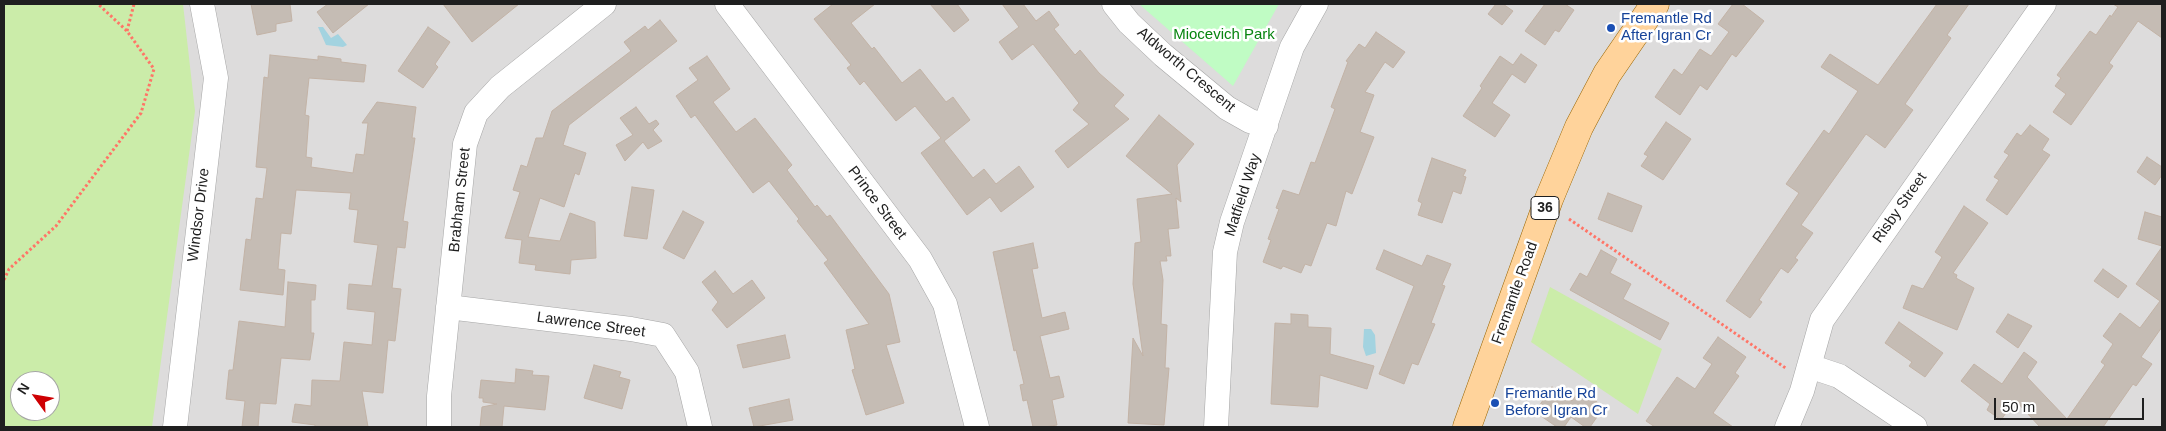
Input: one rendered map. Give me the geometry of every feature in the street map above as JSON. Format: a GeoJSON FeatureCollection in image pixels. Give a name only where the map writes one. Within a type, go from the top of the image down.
{"type":"FeatureCollection","features":[{"type":"Feature","properties":{"kind":"main road","name":"Fremantle Road"},"geometry":{"type":"LineString","coordinates":[[1467,427],[1549,199],[1579,127],[1607,74],[1655,4]]}},
{"type":"Feature","properties":{"kind":"street","name":"Windsor Drive"},"geometry":{"type":"LineString","coordinates":[[175,427],[216,78],[202,4]]}},
{"type":"Feature","properties":{"kind":"street","name":"Brabham Street"},"geometry":{"type":"LineString","coordinates":[[439,427],[439,396],[466,144],[476,113],[500,87],[604,4]]}},
{"type":"Feature","properties":{"kind":"street","name":"Prince Street"},"geometry":{"type":"LineString","coordinates":[[727,4],[920,259],[945,304],[977,427]]}},
{"type":"Feature","properties":{"kind":"street","name":"Aldworth Crescent"},"geometry":{"type":"LineString","coordinates":[[1114,4],[1129,23],[1163,55],[1227,108],[1250,121],[1266,126]]}},
{"type":"Feature","properties":{"kind":"street","name":"Matfield Way"},"geometry":{"type":"LineString","coordinates":[[1216,427],[1225,252],[1232,222],[1292,47],[1316,4]]}},
{"type":"Feature","properties":{"kind":"street","name":"Risby Street"},"geometry":{"type":"LineString","coordinates":[[1787,427],[1808,371],[1822,320],[2044,4]]}},
{"type":"Feature","properties":{"kind":"street","name":"Lawrence Street"},"geometry":{"type":"LineString","coordinates":[[448,307],[631,329],[662,335],[687,372],[700,427]]}},
{"type":"Feature","properties":{"kind":"street"},"geometry":{"type":"LineString","coordinates":[[1808,371],[1838,376],[1915,427]]}},
{"type":"Feature","properties":{"kind":"path"},"geometry":{"type":"LineString","coordinates":[[4,280],[9,269],[56,226],[141,113],[154,69],[126,31],[98,4]]}},
{"type":"Feature","properties":{"kind":"path"},"geometry":{"type":"LineString","coordinates":[[126,31],[134,4]]}},
{"type":"Feature","properties":{"kind":"path"},"geometry":{"type":"LineString","coordinates":[[1569,219],[1783,368],[1808,371]]}},
{"type":"Feature","properties":{"kind":"shaded area"},"geometry":{"type":"Polygon","coordinates":[[[4,4],[2162,4],[2162,427],[4,427],[4,4]]]}},
{"type":"Feature","properties":{"kind":"green space"},"geometry":{"type":"Polygon","coordinates":[[[4,4],[183,4],[195,111],[152,427],[4,427],[4,4]]]}},
{"type":"Feature","properties":{"kind":"green space","name":"Miocevich Park"},"geometry":{"type":"Polygon","coordinates":[[[1139,4],[1279,4],[1233,86],[1139,4]]]}},
{"type":"Feature","properties":{"kind":"green space"},"geometry":{"type":"Polygon","coordinates":[[[1550,287],[1662,349],[1638,414],[1531,342],[1550,287]]]}},
{"type":"Feature","properties":{"kind":"water"},"geometry":{"type":"Polygon","coordinates":[[[318,27],[323,27],[331,38],[338,34],[347,45],[343,47],[326,45],[318,27]]]}},
{"type":"Feature","properties":{"kind":"water"},"geometry":{"type":"Polygon","coordinates":[[[1364,329],[1371,329],[1375,335],[1376,353],[1366,356],[1363,347],[1364,329]]]}},
{"type":"Feature","properties":{"kind":"building"},"geometry":{"type":"Polygon","coordinates":[[[251,4],[290,4],[292,21],[276,24],[276,31],[257,35],[251,4]]]}},
{"type":"Feature","properties":{"kind":"building"},"geometry":{"type":"Polygon","coordinates":[[[328,4],[369,4],[333,33],[317,12],[328,4]]]}},
{"type":"Feature","properties":{"kind":"building"},"geometry":{"type":"Polygon","coordinates":[[[443,4],[519,4],[472,42],[443,4]]]}},
{"type":"Feature","properties":{"kind":"building"},"geometry":{"type":"Polygon","coordinates":[[[833,4],[875,4],[851,23],[872,49],[874,47],[902,83],[920,69],[946,102],[953,97],[970,120],[944,141],[973,178],[984,169],[996,184],[1019,166],[1034,187],[1001,212],[990,197],[967,215],[921,153],[941,138],[915,106],[896,121],[864,81],[860,85],[847,68],[851,65],[814,19],[833,4]]]}},
{"type":"Feature","properties":{"kind":"building"},"geometry":{"type":"Polygon","coordinates":[[[930,4],[957,4],[969,20],[954,32],[930,4]]]}},
{"type":"Feature","properties":{"kind":"building"},"geometry":{"type":"Polygon","coordinates":[[[1002,4],[1023,4],[1036,21],[1049,11],[1059,25],[1054,29],[1075,55],[1080,50],[1099,73],[1124,95],[1114,106],[1129,119],[1068,168],[1055,151],[1089,124],[1073,110],[1079,103],[1033,44],[1012,60],[999,42],[1019,27],[1002,4]]]}},
{"type":"Feature","properties":{"kind":"building"},"geometry":{"type":"Polygon","coordinates":[[[1496,4],[1503,4],[1513,11],[1502,25],[1488,14],[1496,4]]]}},
{"type":"Feature","properties":{"kind":"building"},"geometry":{"type":"Polygon","coordinates":[[[1545,4],[1565,4],[1574,10],[1559,32],[1555,30],[1545,45],[1525,31],[1545,4]]]}},
{"type":"Feature","properties":{"kind":"building"},"geometry":{"type":"Polygon","coordinates":[[[1733,4],[1742,4],[1764,21],[1736,57],[1732,54],[1707,90],[1700,85],[1680,115],[1655,97],[1674,69],[1682,75],[1700,49],[1711,56],[1729,32],[1718,24],[1733,4]]]}},
{"type":"Feature","properties":{"kind":"building"},"geometry":{"type":"Polygon","coordinates":[[[1937,4],[1969,4],[1947,35],[1951,38],[1905,104],[1913,110],[1885,148],[1866,134],[1801,225],[1813,233],[1795,258],[1798,260],[1788,273],[1781,268],[1759,300],[1762,302],[1750,318],[1726,301],[1799,193],[1786,184],[1824,130],[1829,134],[1858,91],[1821,67],[1830,54],[1878,85],[1937,4]]]}},
{"type":"Feature","properties":{"kind":"building"},"geometry":{"type":"Polygon","coordinates":[[[2113,4],[2162,4],[2162,38],[2138,21],[2109,63],[2113,66],[2071,125],[2053,112],[2066,94],[2055,86],[2061,78],[2057,75],[2090,31],[2096,35],[2110,15],[2111,17],[2118,7],[2113,4]]]}},
{"type":"Feature","properties":{"kind":"building"},"geometry":{"type":"Polygon","coordinates":[[[660,20],[677,41],[569,125],[563,145],[586,153],[579,175],[575,173],[564,207],[540,198],[528,237],[560,241],[570,213],[595,222],[596,258],[571,260],[570,274],[535,270],[536,265],[519,263],[522,240],[505,238],[520,192],[513,190],[521,165],[527,167],[536,138],[543,138],[552,111],[631,51],[624,42],[645,26],[648,30],[660,20]]]}},
{"type":"Feature","properties":{"kind":"building"},"geometry":{"type":"Polygon","coordinates":[[[428,27],[450,42],[435,64],[438,67],[423,88],[398,71],[428,27]]]}},
{"type":"Feature","properties":{"kind":"building"},"geometry":{"type":"Polygon","coordinates":[[[1376,32],[1405,52],[1393,68],[1385,62],[1365,92],[1374,95],[1360,132],[1374,137],[1352,194],[1346,191],[1336,226],[1327,223],[1311,266],[1305,264],[1301,273],[1283,266],[1281,269],[1263,262],[1271,240],[1268,239],[1279,209],[1276,208],[1283,190],[1299,195],[1311,162],[1315,163],[1335,109],[1331,107],[1348,62],[1346,61],[1359,44],[1365,48],[1376,32]]]}},
{"type":"Feature","properties":{"kind":"building"},"geometry":{"type":"Polygon","coordinates":[[[1521,54],[1537,65],[1525,83],[1512,74],[1492,103],[1510,115],[1495,137],[1463,116],[1500,56],[1513,65],[1521,54]]]}},
{"type":"Feature","properties":{"kind":"building"},"geometry":{"type":"Polygon","coordinates":[[[270,55],[318,60],[318,56],[341,59],[341,62],[366,65],[364,82],[309,78],[305,115],[309,116],[306,157],[312,158],[311,167],[353,173],[356,154],[364,155],[368,123],[362,123],[377,102],[416,107],[412,138],[415,138],[403,221],[408,222],[405,248],[397,247],[392,288],[401,289],[395,341],[388,340],[383,393],[362,391],[368,427],[315,427],[315,425],[292,422],[295,404],[311,406],[312,380],[340,381],[344,342],[372,345],[375,312],[347,309],[349,284],[372,286],[378,245],[354,242],[358,210],[349,209],[351,193],[296,190],[291,234],[281,233],[278,269],[285,270],[283,295],[240,290],[246,239],[251,240],[256,198],[263,199],[267,168],[256,167],[264,77],[268,78],[270,55]]]}},
{"type":"Feature","properties":{"kind":"building"},"geometry":{"type":"Polygon","coordinates":[[[707,56],[730,89],[713,102],[736,132],[755,118],[792,165],[787,170],[815,207],[817,205],[827,217],[830,215],[889,294],[900,342],[886,345],[904,403],[866,415],[852,370],[855,369],[846,330],[869,324],[824,263],[828,260],[797,221],[799,219],[769,181],[753,193],[695,115],[691,118],[676,96],[698,80],[689,68],[707,56]]]}},
{"type":"Feature","properties":{"kind":"building"},"geometry":{"type":"Polygon","coordinates":[[[636,107],[649,124],[656,120],[659,124],[653,130],[662,141],[648,149],[643,142],[625,161],[616,145],[633,135],[620,118],[636,107]]]}},
{"type":"Feature","properties":{"kind":"building"},"geometry":{"type":"Polygon","coordinates":[[[1159,115],[1194,144],[1177,165],[1181,202],[1176,198],[1179,228],[1168,229],[1171,256],[1166,256],[1167,261],[1160,261],[1163,280],[1161,324],[1167,325],[1165,368],[1169,368],[1164,425],[1128,423],[1133,338],[1143,356],[1133,284],[1135,243],[1141,242],[1137,199],[1172,194],[1126,156],[1159,115]]]}},
{"type":"Feature","properties":{"kind":"building"},"geometry":{"type":"Polygon","coordinates":[[[1666,122],[1691,139],[1663,180],[1641,166],[1648,156],[1644,154],[1666,122]]]}},
{"type":"Feature","properties":{"kind":"building"},"geometry":{"type":"Polygon","coordinates":[[[2030,125],[2049,139],[2042,150],[2050,155],[2007,215],[1986,200],[1999,180],[1994,177],[2009,155],[2004,152],[2017,133],[2021,136],[2030,125]]]}},
{"type":"Feature","properties":{"kind":"building"},"geometry":{"type":"Polygon","coordinates":[[[2147,157],[2162,167],[2162,175],[2155,185],[2137,172],[2147,157]]]}},
{"type":"Feature","properties":{"kind":"building"},"geometry":{"type":"Polygon","coordinates":[[[1432,158],[1466,170],[1463,176],[1466,177],[1461,194],[1453,191],[1442,223],[1418,215],[1422,203],[1418,201],[1432,158]]]}},
{"type":"Feature","properties":{"kind":"building"},"geometry":{"type":"Polygon","coordinates":[[[632,187],[654,190],[647,239],[624,236],[632,187]]]}},
{"type":"Feature","properties":{"kind":"building"},"geometry":{"type":"Polygon","coordinates":[[[1608,193],[1642,206],[1632,232],[1598,219],[1608,193]]]}},
{"type":"Feature","properties":{"kind":"building"},"geometry":{"type":"Polygon","coordinates":[[[1964,206],[1988,223],[1953,273],[1957,275],[1956,278],[1974,288],[1957,330],[1903,308],[1912,285],[1923,289],[1942,257],[1935,252],[1964,206]]]}},
{"type":"Feature","properties":{"kind":"building"},"geometry":{"type":"Polygon","coordinates":[[[683,211],[704,222],[684,259],[663,248],[683,211]]]}},
{"type":"Feature","properties":{"kind":"building"},"geometry":{"type":"Polygon","coordinates":[[[2145,212],[2162,217],[2162,246],[2138,239],[2145,212]]]}},
{"type":"Feature","properties":{"kind":"building"},"geometry":{"type":"Polygon","coordinates":[[[1033,243],[1038,268],[1032,269],[1042,318],[1065,312],[1069,329],[1040,336],[1050,378],[1059,376],[1064,397],[1052,400],[1057,425],[1045,427],[1033,427],[1027,400],[1023,401],[1020,385],[1024,384],[1016,350],[1014,351],[993,252],[1033,243]]]}},
{"type":"Feature","properties":{"kind":"building"},"geometry":{"type":"Polygon","coordinates":[[[2162,247],[2162,327],[2141,357],[2152,364],[2136,386],[2133,384],[2103,427],[2040,427],[2015,400],[2001,420],[1987,410],[1990,404],[1961,381],[1974,364],[2002,384],[2024,352],[2037,362],[2027,377],[2067,419],[2105,365],[2101,362],[2113,344],[2103,336],[2120,313],[2140,328],[2160,301],[2136,284],[2162,247]]]}},
{"type":"Feature","properties":{"kind":"building"},"geometry":{"type":"Polygon","coordinates":[[[1384,250],[1422,266],[1427,255],[1451,264],[1442,285],[1445,286],[1431,323],[1435,324],[1418,365],[1412,363],[1404,384],[1379,374],[1414,286],[1376,269],[1384,250]]]}},
{"type":"Feature","properties":{"kind":"building"},"geometry":{"type":"Polygon","coordinates":[[[1601,250],[1617,259],[1610,273],[1631,284],[1623,299],[1669,323],[1660,340],[1570,290],[1580,273],[1587,277],[1601,250]]]}},
{"type":"Feature","properties":{"kind":"building"},"geometry":{"type":"Polygon","coordinates":[[[2103,269],[2127,286],[2118,298],[2094,281],[2103,269]]]}},
{"type":"Feature","properties":{"kind":"building"},"geometry":{"type":"Polygon","coordinates":[[[715,271],[733,294],[752,280],[765,298],[727,328],[712,310],[718,302],[702,282],[715,271]]]}},
{"type":"Feature","properties":{"kind":"building"},"geometry":{"type":"Polygon","coordinates":[[[288,282],[316,285],[315,300],[311,300],[311,333],[314,333],[310,360],[281,358],[276,404],[260,403],[258,427],[242,427],[245,401],[226,399],[229,370],[233,370],[239,321],[285,327],[288,282]]]}},
{"type":"Feature","properties":{"kind":"building"},"geometry":{"type":"Polygon","coordinates":[[[1291,314],[1308,315],[1308,327],[1331,328],[1330,354],[1374,366],[1367,389],[1320,375],[1318,407],[1271,404],[1275,323],[1291,324],[1291,314]]]}},
{"type":"Feature","properties":{"kind":"building"},"geometry":{"type":"Polygon","coordinates":[[[2008,314],[2032,326],[2018,348],[1996,332],[2008,314]]]}},
{"type":"Feature","properties":{"kind":"building"},"geometry":{"type":"Polygon","coordinates":[[[1899,322],[1943,353],[1925,377],[1909,366],[1912,362],[1885,343],[1899,322]]]}},
{"type":"Feature","properties":{"kind":"building"},"geometry":{"type":"Polygon","coordinates":[[[785,335],[790,358],[743,368],[737,345],[785,335]]]}},
{"type":"Feature","properties":{"kind":"building"},"geometry":{"type":"Polygon","coordinates":[[[1718,337],[1746,357],[1735,373],[1739,376],[1713,413],[1733,427],[1655,427],[1646,421],[1677,377],[1695,389],[1712,364],[1703,358],[1718,337]]]}},
{"type":"Feature","properties":{"kind":"building"},"geometry":{"type":"Polygon","coordinates":[[[594,365],[621,372],[619,377],[630,380],[622,409],[584,398],[594,365]]]}},
{"type":"Feature","properties":{"kind":"building"},"geometry":{"type":"Polygon","coordinates":[[[516,369],[533,371],[532,375],[549,376],[545,410],[504,406],[502,427],[480,427],[482,407],[497,404],[483,402],[483,398],[479,398],[481,380],[515,383],[516,369]]]}},
{"type":"Feature","properties":{"kind":"building"},"geometry":{"type":"Polygon","coordinates":[[[1552,387],[1572,401],[1580,390],[1604,407],[1590,427],[1585,427],[1571,417],[1564,427],[1557,427],[1535,412],[1552,387]]]}},
{"type":"Feature","properties":{"kind":"building"},"geometry":{"type":"Polygon","coordinates":[[[789,399],[793,420],[754,427],[749,408],[789,399]]]}},
{"type":"Feature","properties":{"kind":"place","name":"Fremantle Rd After Igran Cr"},"geometry":{"type":"Point","coordinates":[1611,28]}},
{"type":"Feature","properties":{"kind":"place","name":"Fremantle Rd Before Igran Cr"},"geometry":{"type":"Point","coordinates":[1495,403]}}]}
